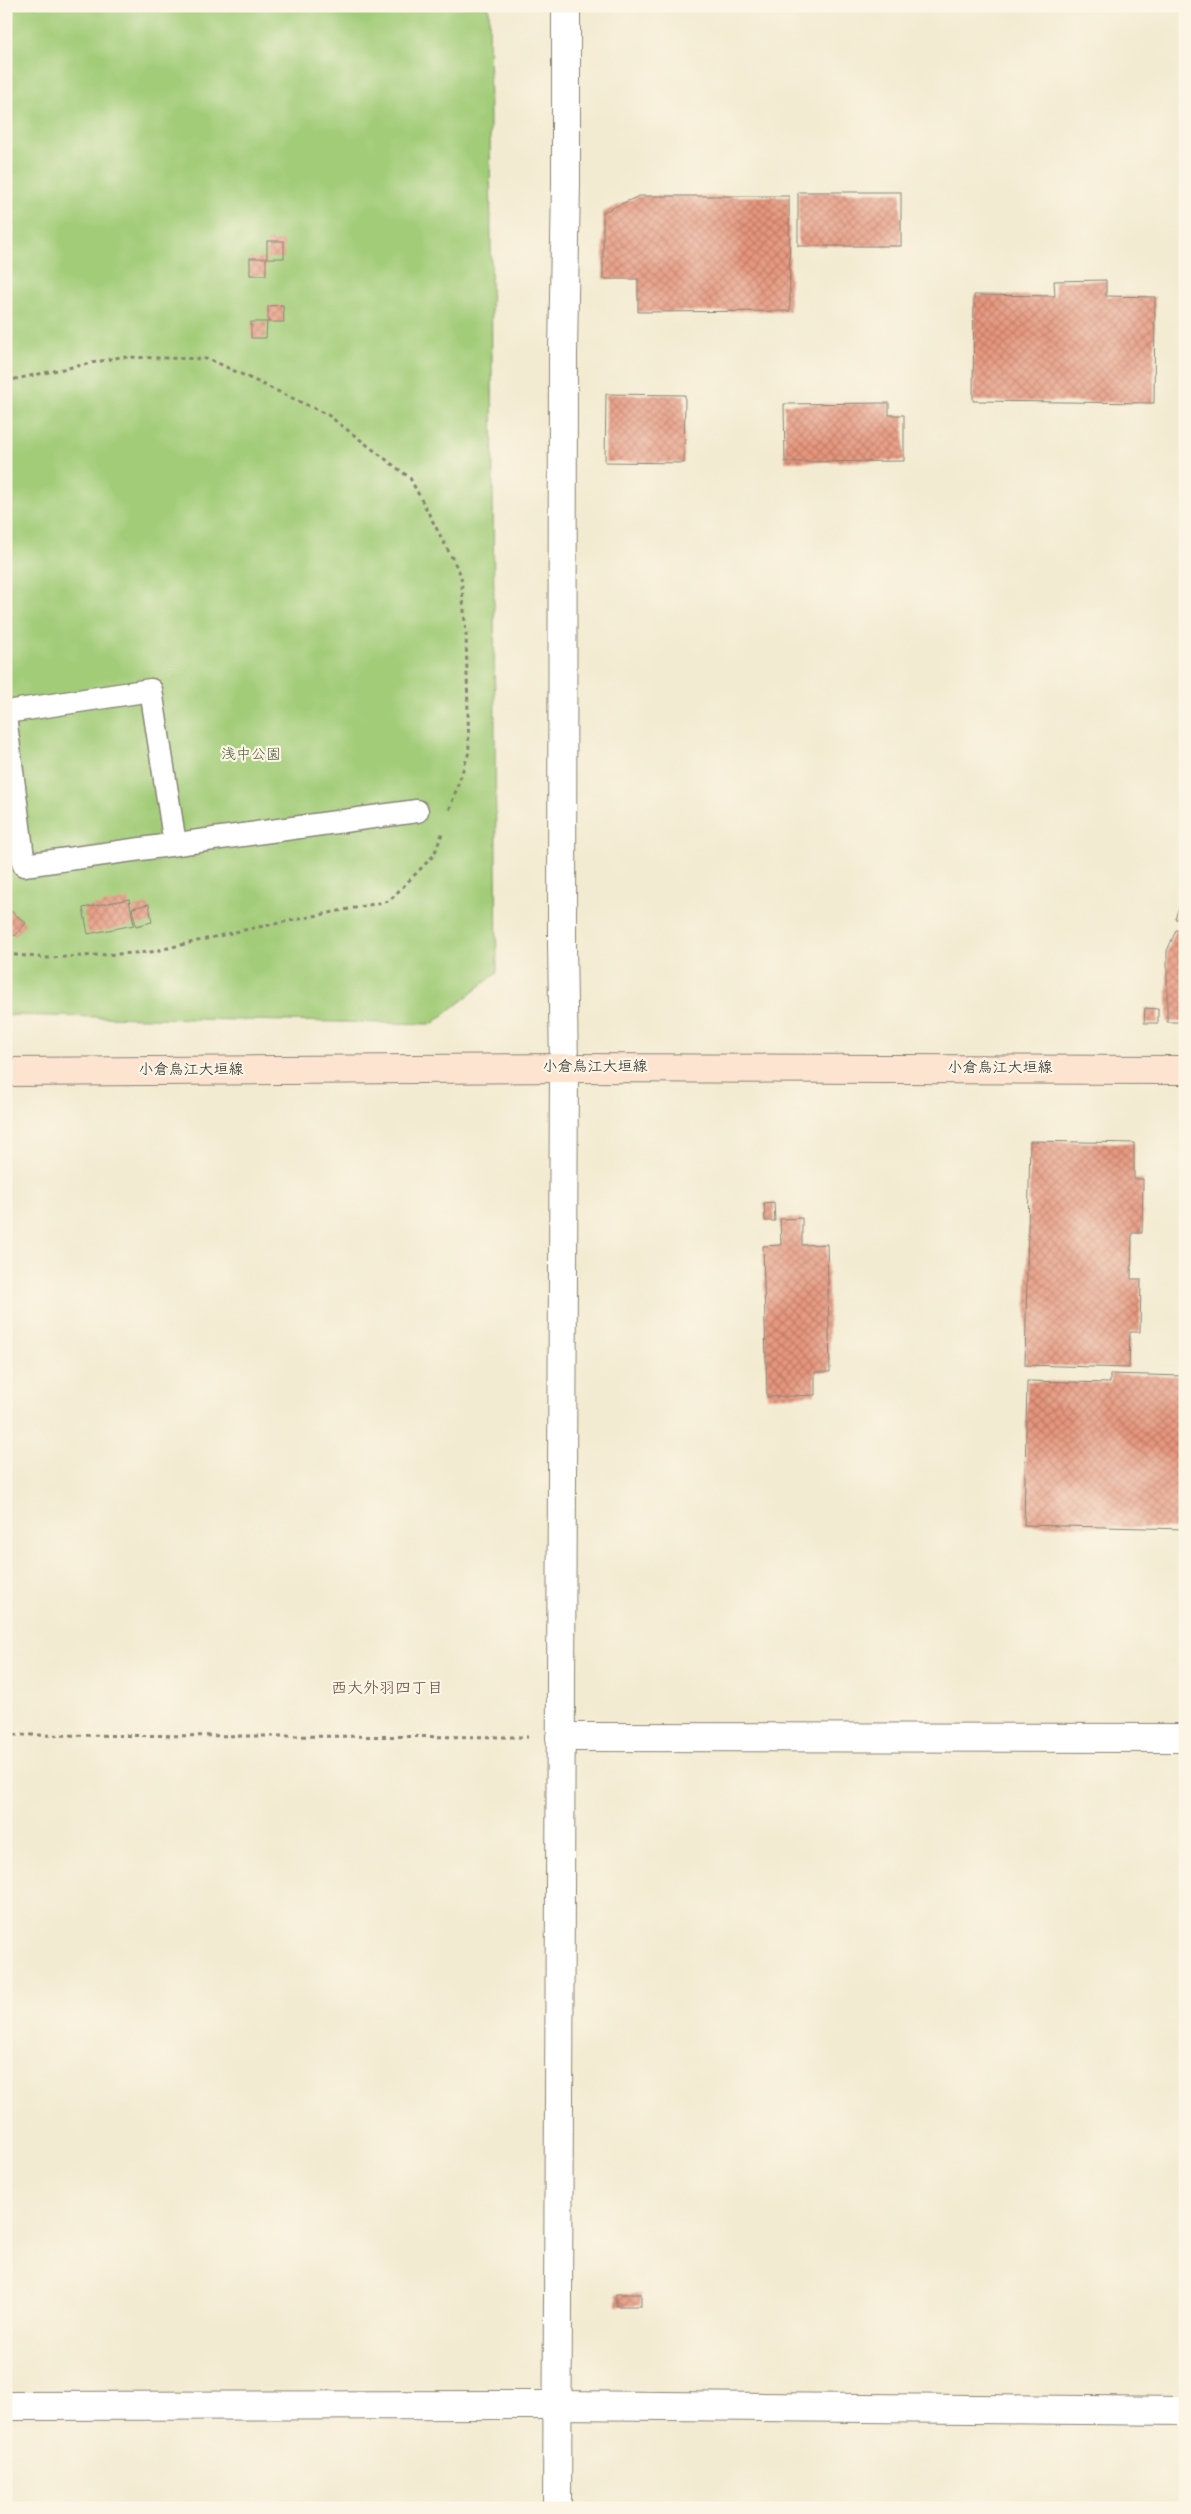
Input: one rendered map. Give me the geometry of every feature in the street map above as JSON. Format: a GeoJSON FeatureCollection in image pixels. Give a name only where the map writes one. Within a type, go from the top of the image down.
{"type":"FeatureCollection","features":[{"type":"Feature","properties":{"kind":"main road","name":"小倉烏江大垣線"},"geometry":{"type":"LineString","coordinates":[[6,1072],[564,1068],[1185,1070]]}},
{"type":"Feature","properties":{"kind":"street"},"geometry":{"type":"LineString","coordinates":[[557,2508],[564,1068],[562,943],[563,353],[566,184],[566,6]]}},
{"type":"Feature","properties":{"kind":"street"},"geometry":{"type":"LineString","coordinates":[[560,1738],[1185,1738]]}},
{"type":"Feature","properties":{"kind":"street"},"geometry":{"type":"LineString","coordinates":[[6,2406],[557,2405],[1185,2411]]}},
{"type":"Feature","properties":{"kind":"lane"},"geometry":{"type":"LineString","coordinates":[[6,712],[151,690],[175,844]]}},
{"type":"Feature","properties":{"kind":"lane"},"geometry":{"type":"LineString","coordinates":[[6,724],[24,865],[417,811]]}},
{"type":"Feature","properties":{"kind":"path"},"geometry":{"type":"LineString","coordinates":[[6,380],[120,357],[210,359],[328,415],[410,478],[461,575]]}},
{"type":"Feature","properties":{"kind":"path"},"geometry":{"type":"LineString","coordinates":[[6,1735],[560,1738]]}},
{"type":"Feature","properties":{"kind":"green space","name":"浅中公園"},"geometry":{"type":"Polygon","coordinates":[[[6,6],[489,6],[497,973],[432,1024],[6,1015],[6,6]]]}},
{"type":"Feature","properties":{"kind":"building"},"geometry":{"type":"Polygon","coordinates":[[[798,192],[901,192],[901,246],[798,246],[798,192]]]}},
{"type":"Feature","properties":{"kind":"building"},"geometry":{"type":"Polygon","coordinates":[[[639,196],[789,196],[790,311],[638,312],[638,279],[603,279],[603,212],[639,196]]]}},
{"type":"Feature","properties":{"kind":"building"},"geometry":{"type":"Polygon","coordinates":[[[267,241],[284,241],[284,258],[267,258],[267,241]]]}},
{"type":"Feature","properties":{"kind":"building"},"geometry":{"type":"Polygon","coordinates":[[[250,258],[266,258],[266,275],[250,275],[250,258]]]}},
{"type":"Feature","properties":{"kind":"building"},"geometry":{"type":"Polygon","coordinates":[[[1106,280],[1106,296],[1155,297],[1154,403],[973,401],[974,295],[1055,296],[1054,281],[1106,280]]]}},
{"type":"Feature","properties":{"kind":"building"},"geometry":{"type":"Polygon","coordinates":[[[283,305],[284,322],[268,322],[268,306],[283,305]]]}},
{"type":"Feature","properties":{"kind":"building"},"geometry":{"type":"Polygon","coordinates":[[[251,322],[267,322],[266,338],[251,338],[251,322]]]}},
{"type":"Feature","properties":{"kind":"building"},"geometry":{"type":"Polygon","coordinates":[[[606,394],[685,395],[684,463],[605,462],[606,394]]]}},
{"type":"Feature","properties":{"kind":"building"},"geometry":{"type":"Polygon","coordinates":[[[889,403],[889,415],[904,415],[904,461],[785,462],[784,404],[889,403]]]}},
{"type":"Feature","properties":{"kind":"building"},"geometry":{"type":"Polygon","coordinates":[[[1184,892],[1185,919],[1175,919],[1184,892]]]}},
{"type":"Feature","properties":{"kind":"building"},"geometry":{"type":"Polygon","coordinates":[[[129,899],[134,925],[88,934],[83,908],[129,899]]]}},
{"type":"Feature","properties":{"kind":"building"},"geometry":{"type":"Polygon","coordinates":[[[149,904],[152,922],[136,926],[132,908],[149,904]]]}},
{"type":"Feature","properties":{"kind":"building"},"geometry":{"type":"Polygon","coordinates":[[[6,907],[26,923],[15,936],[6,928],[6,907]]]}},
{"type":"Feature","properties":{"kind":"building"},"geometry":{"type":"Polygon","coordinates":[[[1176,930],[1185,930],[1185,1022],[1167,1022],[1167,951],[1176,930]]]}},
{"type":"Feature","properties":{"kind":"building"},"geometry":{"type":"Polygon","coordinates":[[[1145,1008],[1158,1009],[1158,1023],[1144,1023],[1145,1008]]]}},
{"type":"Feature","properties":{"kind":"building"},"geometry":{"type":"Polygon","coordinates":[[[1030,1141],[1134,1143],[1134,1179],[1143,1179],[1142,1233],[1132,1233],[1131,1279],[1141,1279],[1140,1332],[1130,1332],[1129,1368],[1025,1365],[1030,1141]]]}},
{"type":"Feature","properties":{"kind":"building"},"geometry":{"type":"Polygon","coordinates":[[[774,1202],[775,1221],[765,1221],[764,1203],[774,1202]]]}},
{"type":"Feature","properties":{"kind":"building"},"geometry":{"type":"Polygon","coordinates":[[[802,1218],[802,1245],[827,1244],[830,1372],[815,1372],[815,1395],[767,1397],[763,1246],[781,1245],[780,1219],[802,1218]]]}},
{"type":"Feature","properties":{"kind":"building"},"geometry":{"type":"Polygon","coordinates":[[[1110,1374],[1184,1376],[1185,1529],[1024,1525],[1027,1381],[1110,1383],[1110,1374]]]}},
{"type":"Feature","properties":{"kind":"building"},"geometry":{"type":"Polygon","coordinates":[[[616,2294],[641,2294],[641,2306],[616,2306],[616,2294]]]}},
{"type":"Feature","properties":{"kind":"district","name":"西大外羽四丁目"},"geometry":{"type":"Point","coordinates":[387,1690]}}]}
